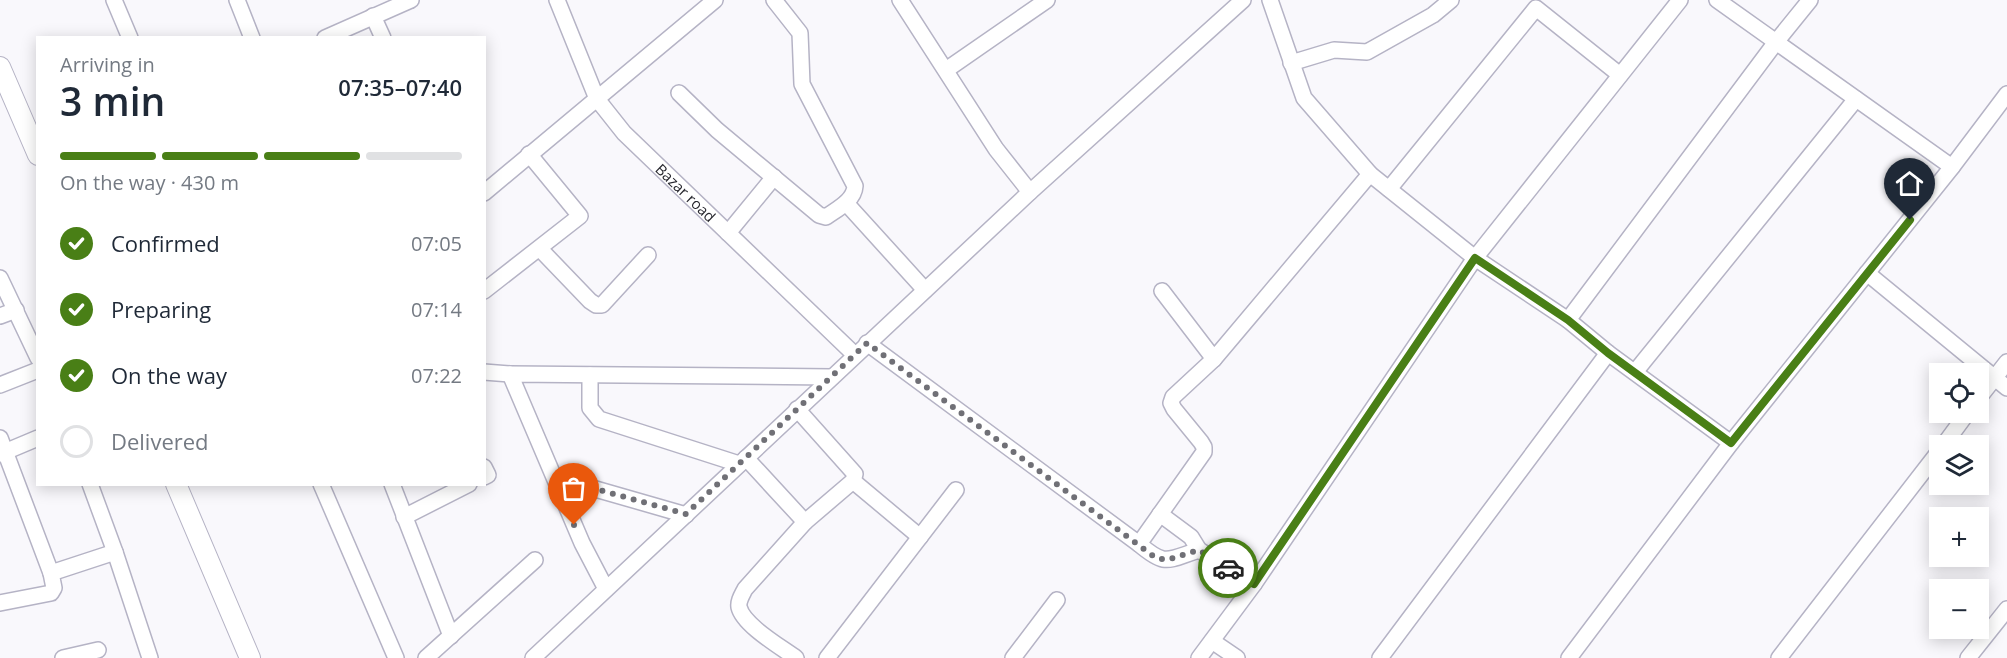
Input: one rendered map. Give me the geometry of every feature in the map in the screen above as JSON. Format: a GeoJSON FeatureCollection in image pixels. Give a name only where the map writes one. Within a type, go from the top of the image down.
{"type":"FeatureCollection","features":[{"type":"Feature","properties":{"kind":"street"},"geometry":{"type":"LineString","coordinates":[[114,0],[129,36]]}},
{"type":"Feature","properties":{"kind":"street"},"geometry":{"type":"LineString","coordinates":[[237,0],[251,36]]}},
{"type":"Feature","properties":{"kind":"street"},"geometry":{"type":"LineString","coordinates":[[329,36],[411,0]]}},
{"type":"Feature","properties":{"kind":"street","name":"Bazar road"},"geometry":{"type":"LineString","coordinates":[[557,0],[597,99],[624,133],[855,355]]}},
{"type":"Feature","properties":{"kind":"street"},"geometry":{"type":"LineString","coordinates":[[486,191],[715,0]]}},
{"type":"Feature","properties":{"kind":"street"},"geometry":{"type":"LineString","coordinates":[[679,93],[717,130],[819,214],[826,217],[846,203],[854,194],[855,186],[802,84],[800,33],[774,0]]}},
{"type":"Feature","properties":{"kind":"street"},"geometry":{"type":"LineString","coordinates":[[900,0],[996,149],[1030,192]]}},
{"type":"Feature","properties":{"kind":"street"},"geometry":{"type":"LineString","coordinates":[[946,70],[1047,0]]}},
{"type":"Feature","properties":{"kind":"street"},"geometry":{"type":"LineString","coordinates":[[533,658],[867,343],[1243,0]]}},
{"type":"Feature","properties":{"kind":"street"},"geometry":{"type":"LineString","coordinates":[[1270,0],[1304,98],[1370,174],[1475,258],[1568,320],[1608,353],[1731,443]]}},
{"type":"Feature","properties":{"kind":"street"},"geometry":{"type":"LineString","coordinates":[[1291,63],[1334,50],[1367,51],[1433,15],[1451,0]]}},
{"type":"Feature","properties":{"kind":"street"},"geometry":{"type":"LineString","coordinates":[[1199,658],[1254,584],[1475,258],[1680,0]]}},
{"type":"Feature","properties":{"kind":"street"},"geometry":{"type":"LineString","coordinates":[[1717,0],[1952,167]]}},
{"type":"Feature","properties":{"kind":"street"},"geometry":{"type":"LineString","coordinates":[[1568,320],[1810,0]]}},
{"type":"Feature","properties":{"kind":"street"},"geometry":{"type":"LineString","coordinates":[[1389,189],[1536,8],[1620,75]]}},
{"type":"Feature","properties":{"kind":"street"},"geometry":{"type":"LineString","coordinates":[[373,15],[382,36]]}},
{"type":"Feature","properties":{"kind":"street"},"geometry":{"type":"LineString","coordinates":[[0,67],[36,151]]}},
{"type":"Feature","properties":{"kind":"street"},"geometry":{"type":"LineString","coordinates":[[1569,658],[1731,443],[1952,167],[2007,94]]}},
{"type":"Feature","properties":{"kind":"street"},"geometry":{"type":"LineString","coordinates":[[1635,372],[1856,99]]}},
{"type":"Feature","properties":{"kind":"street"},"geometry":{"type":"LineString","coordinates":[[486,290],[580,216],[530,154]]}},
{"type":"Feature","properties":{"kind":"street"},"geometry":{"type":"LineString","coordinates":[[1139,544],[1204,452],[1204,447],[1174,409],[1172,400],[1214,359],[1370,174]]}},
{"type":"Feature","properties":{"kind":"street"},"geometry":{"type":"LineString","coordinates":[[728,232],[774,177]]}},
{"type":"Feature","properties":{"kind":"street"},"geometry":{"type":"LineString","coordinates":[[846,203],[925,290]]}},
{"type":"Feature","properties":{"kind":"street"},"geometry":{"type":"LineString","coordinates":[[540,249],[596,305],[606,302],[648,255]]}},
{"type":"Feature","properties":{"kind":"street"},"geometry":{"type":"LineString","coordinates":[[1867,273],[2007,388]]}},
{"type":"Feature","properties":{"kind":"street"},"geometry":{"type":"LineString","coordinates":[[0,279],[36,353]]}},
{"type":"Feature","properties":{"kind":"street"},"geometry":{"type":"LineString","coordinates":[[1162,291],[1214,359]]}},
{"type":"Feature","properties":{"kind":"street"},"geometry":{"type":"LineString","coordinates":[[0,316],[16,310]]}},
{"type":"Feature","properties":{"kind":"street"},"geometry":{"type":"LineString","coordinates":[[867,343],[1156,558],[1167,560],[1199,550]]}},
{"type":"Feature","properties":{"kind":"street"},"geometry":{"type":"LineString","coordinates":[[1380,658],[1608,353]]}},
{"type":"Feature","properties":{"kind":"street"},"geometry":{"type":"LineString","coordinates":[[1989,385],[2007,362]]}},
{"type":"Feature","properties":{"kind":"street"},"geometry":{"type":"LineString","coordinates":[[0,385],[36,371]]}},
{"type":"Feature","properties":{"kind":"street"},"geometry":{"type":"LineString","coordinates":[[486,372],[832,376]]}},
{"type":"Feature","properties":{"kind":"street"},"geometry":{"type":"LineString","coordinates":[[510,374],[582,543],[606,589]]}},
{"type":"Feature","properties":{"kind":"street"},"geometry":{"type":"LineString","coordinates":[[590,375],[590,408],[599,419],[743,461],[805,522]]}},
{"type":"Feature","properties":{"kind":"street"},"geometry":{"type":"LineString","coordinates":[[796,658],[766,637],[748,620],[740,609],[739,600],[745,589],[805,522],[853,481],[855,474],[797,410]]}},
{"type":"Feature","properties":{"kind":"street"},"geometry":{"type":"LineString","coordinates":[[0,603],[51,593],[54,588],[51,573],[2,448],[36,439]]}},
{"type":"Feature","properties":{"kind":"street"},"geometry":{"type":"LineString","coordinates":[[1779,658],[1929,464]]}},
{"type":"Feature","properties":{"kind":"street"},"geometry":{"type":"LineString","coordinates":[[853,481],[920,537]]}},
{"type":"Feature","properties":{"kind":"street"},"geometry":{"type":"LineString","coordinates":[[558,488],[568,484],[578,484],[686,514]]}},
{"type":"Feature","properties":{"kind":"street"},"geometry":{"type":"LineString","coordinates":[[91,486],[150,658]]}},
{"type":"Feature","properties":{"kind":"street"},"geometry":{"type":"LineString","coordinates":[[177,486],[250,658]]}},
{"type":"Feature","properties":{"kind":"street"},"geometry":{"type":"LineString","coordinates":[[322,486],[396,658]]}},
{"type":"Feature","properties":{"kind":"street"},"geometry":{"type":"LineString","coordinates":[[393,486],[451,636]]}},
{"type":"Feature","properties":{"kind":"street"},"geometry":{"type":"LineString","coordinates":[[404,517],[465,486]]}},
{"type":"Feature","properties":{"kind":"street"},"geometry":{"type":"LineString","coordinates":[[827,658],[956,490]]}},
{"type":"Feature","properties":{"kind":"street"},"geometry":{"type":"LineString","coordinates":[[1160,514],[1186,532],[1199,550],[1254,584]]}},
{"type":"Feature","properties":{"kind":"street"},"geometry":{"type":"LineString","coordinates":[[51,573],[115,552]]}},
{"type":"Feature","properties":{"kind":"street"},"geometry":{"type":"LineString","coordinates":[[426,658],[535,560]]}},
{"type":"Feature","properties":{"kind":"street"},"geometry":{"type":"LineString","coordinates":[[1013,658],[1057,600]]}},
{"type":"Feature","properties":{"kind":"street"},"geometry":{"type":"LineString","coordinates":[[1968,658],[2007,609]]}},
{"type":"Feature","properties":{"kind":"street"},"geometry":{"type":"LineString","coordinates":[[1212,641],[1237,658]]}},
{"type":"Feature","properties":{"kind":"street"},"geometry":{"type":"LineString","coordinates":[[63,658],[98,650]]}},
{"type":"Feature","properties":{"kind":"way so far"},"geometry":{"type":"LineString","coordinates":[[574,525],[558,488],[568,484],[578,484],[686,514],[867,343],[1156,558],[1167,560],[1199,550],[1228,568]]}},
{"type":"Feature","properties":{"kind":"route"},"geometry":{"type":"LineString","coordinates":[[1228,568],[1254,584],[1475,258],[1568,320],[1608,353],[1731,443],[1910,220]]}}]}
